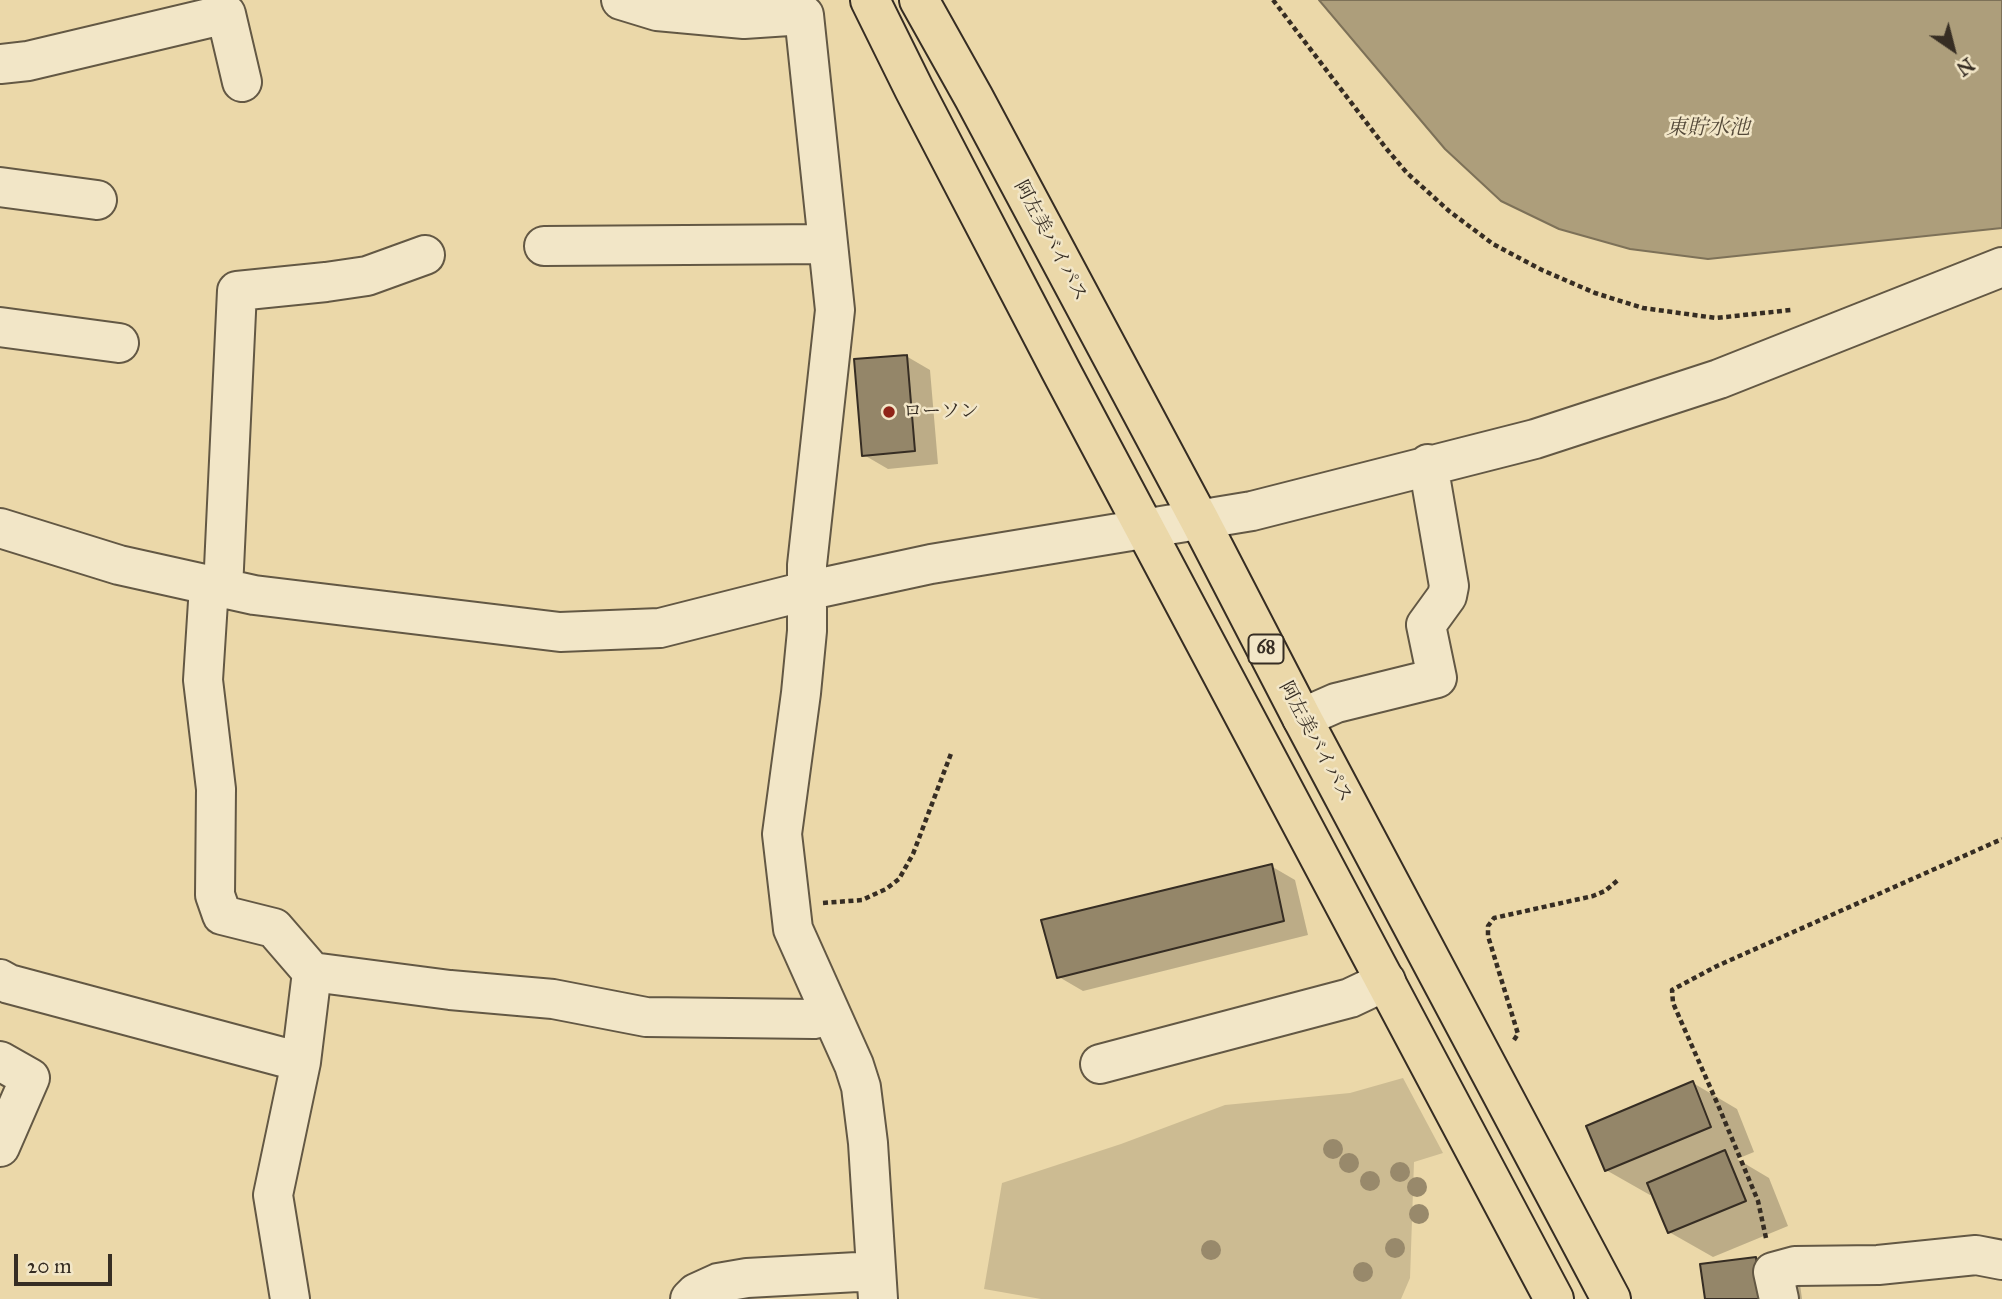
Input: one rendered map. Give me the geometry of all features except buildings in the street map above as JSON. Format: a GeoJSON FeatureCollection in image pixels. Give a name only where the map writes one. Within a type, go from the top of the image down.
{"type":"FeatureCollection","features":[{"type":"Feature","properties":{"kind":"main road","name":"68"},"geometry":{"type":"LineString","coordinates":[[870,0],[976,209],[1554,1299]]}},
{"type":"Feature","properties":{"kind":"main road","name":"阿左美バイパス"},"geometry":{"type":"LineString","coordinates":[[919,0],[974,97],[1200,521],[1611,1299]]}},
{"type":"Feature","properties":{"kind":"street"},"geometry":{"type":"LineString","coordinates":[[621,0],[657,11],[744,19],[804,15],[835,310],[806,591],[807,631],[802,681],[782,834],[793,929],[853,1065],[865,1108],[877,1285],[747,1278],[718,1283],[696,1293],[690,1299]]}},
{"type":"Feature","properties":{"kind":"street"},"geometry":{"type":"LineString","coordinates":[[0,64],[28,61],[226,14],[242,82]]}},
{"type":"Feature","properties":{"kind":"street"},"geometry":{"type":"LineString","coordinates":[[0,187],[97,200]]}},
{"type":"Feature","properties":{"kind":"street"},"geometry":{"type":"LineString","coordinates":[[544,246],[828,244]]}},
{"type":"Feature","properties":{"kind":"street"},"geometry":{"type":"LineString","coordinates":[[425,255],[367,276],[237,291],[216,588],[203,680],[216,789],[215,895],[222,915],[274,928],[312,972],[450,990],[553,999],[646,1017],[814,1019],[831,1015]]}},
{"type":"Feature","properties":{"kind":"street"},"geometry":{"type":"LineString","coordinates":[[0,528],[119,565],[216,588],[316,603],[559,632],[660,628],[806,591],[931,564],[1252,511],[1428,464],[1535,439],[1719,379],[2002,267]]}},
{"type":"Feature","properties":{"kind":"street"},"geometry":{"type":"LineString","coordinates":[[0,327],[119,343]]}},
{"type":"Feature","properties":{"kind":"street"},"geometry":{"type":"LineString","coordinates":[[1302,718],[1336,703],[1437,678],[1426,625],[1447,596],[1449,586],[1428,464]]}},
{"type":"Feature","properties":{"kind":"street"},"geometry":{"type":"LineString","coordinates":[[290,1299],[273,1195],[301,1062],[312,972]]}},
{"type":"Feature","properties":{"kind":"street"},"geometry":{"type":"LineString","coordinates":[[0,979],[23,988],[301,1062]]}},
{"type":"Feature","properties":{"kind":"street"},"geometry":{"type":"LineString","coordinates":[[1100,1064],[1350,998],[1385,981]]}},
{"type":"Feature","properties":{"kind":"street"},"geometry":{"type":"LineString","coordinates":[[0,1061],[30,1078],[0,1147]]}},
{"type":"Feature","properties":{"kind":"street"},"geometry":{"type":"LineString","coordinates":[[1776,1285],[1795,1266],[1878,1265],[1976,1255],[2002,1260]]}},
{"type":"Feature","properties":{"kind":"path"},"geometry":{"type":"LineString","coordinates":[[1273,0],[1407,173],[1449,211],[1493,244],[1542,271],[1595,293],[1643,308],[1716,318],[1795,310]]}},
{"type":"Feature","properties":{"kind":"path"},"geometry":{"type":"LineString","coordinates":[[791,906],[862,900],[886,889],[899,879],[913,854],[951,751]]}},
{"type":"Feature","properties":{"kind":"path"},"geometry":{"type":"LineString","coordinates":[[1776,1285],[1758,1201],[1673,1003],[1672,990],[1717,966],[2002,839]]}},
{"type":"Feature","properties":{"kind":"path"},"geometry":{"type":"LineString","coordinates":[[1483,1058],[1513,1041],[1518,1034],[1488,936],[1488,926],[1494,918],[1593,896],[1605,891],[1618,880]]}},
{"type":"Feature","properties":{"kind":"shaded area"},"geometry":{"type":"Polygon","coordinates":[[[1403,1078],[1443,1153],[1414,1162],[1410,1278],[1401,1299],[1041,1299],[984,1289],[1002,1183],[1121,1144],[1225,1105],[1350,1093],[1403,1078]]]}},
{"type":"Feature","properties":{"kind":"water","name":"東貯水池"},"geometry":{"type":"Polygon","coordinates":[[[1319,0],[2002,0],[2002,228],[1708,259],[1630,249],[1559,229],[1501,201],[1445,149],[1319,0]]]}},
{"type":"Feature","properties":{"kind":"place","name":"ローソン"},"geometry":{"type":"Point","coordinates":[889,412]}}]}
